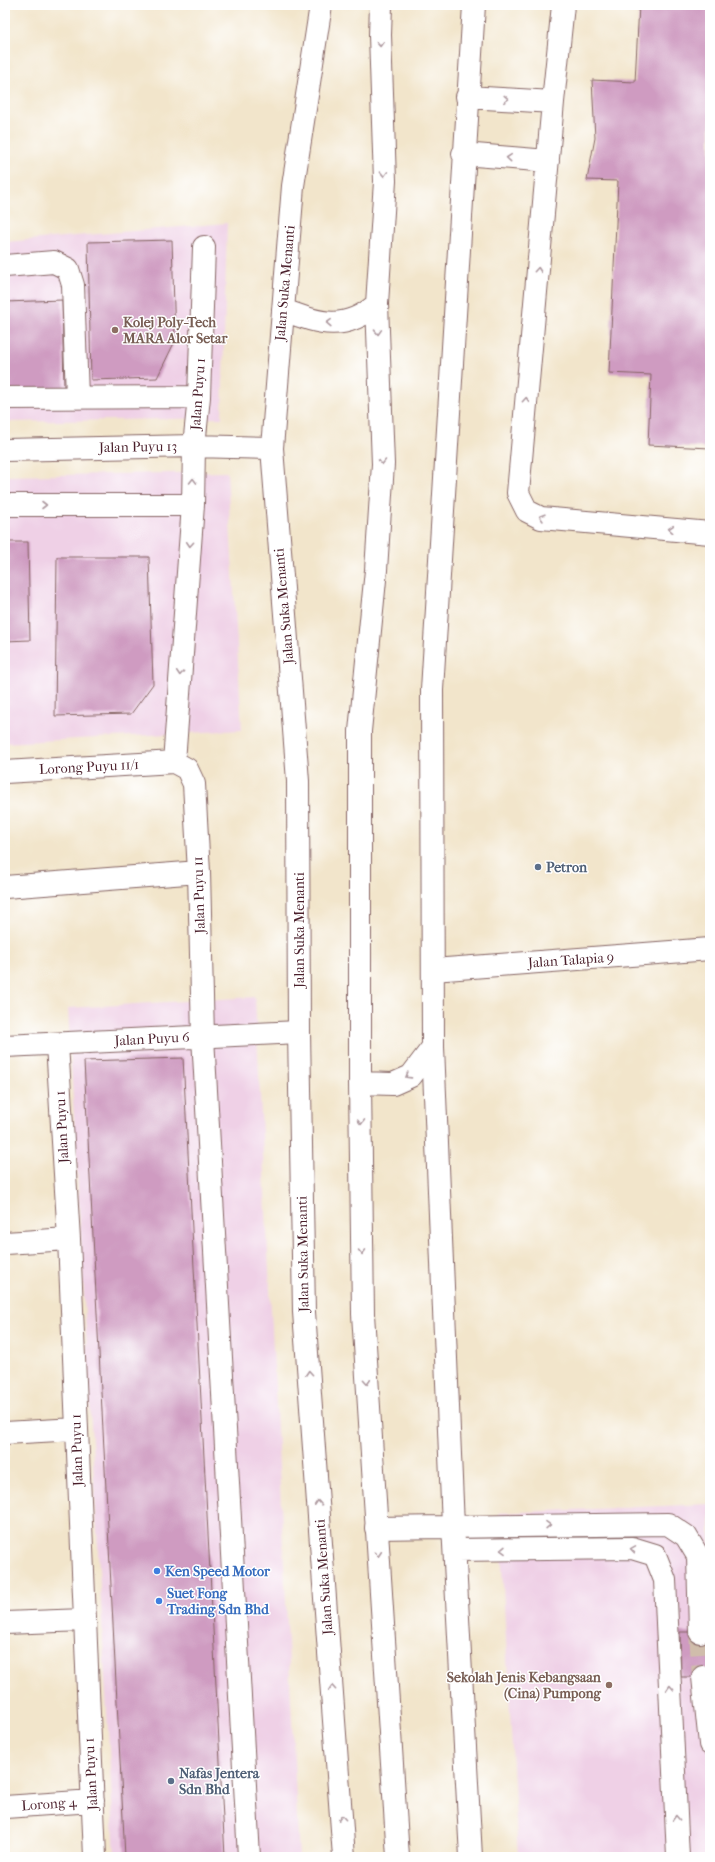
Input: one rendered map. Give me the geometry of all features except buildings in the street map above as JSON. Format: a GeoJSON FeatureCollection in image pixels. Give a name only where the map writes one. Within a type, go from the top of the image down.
{"type":"FeatureCollection","features":[{"type":"Feature","properties":{"kind":"street","name":"Jalan Suka Menanti"},"geometry":{"type":"LineString","coordinates":[[321,5],[293,186],[272,448],[298,781],[299,1032],[304,1312],[344,1857]]}},
{"type":"Feature","properties":{"kind":"street"},"geometry":{"type":"LineString","coordinates":[[381,5],[380,35],[385,181],[377,304],[383,464],[376,570],[360,731],[360,1083],[362,1314],[398,1857]]}},
{"type":"Feature","properties":{"kind":"street"},"geometry":{"type":"LineString","coordinates":[[471,1857],[453,1526],[433,1047],[432,690],[463,154],[474,5]]}},
{"type":"Feature","properties":{"kind":"street"},"geometry":{"type":"LineString","coordinates":[[563,5],[552,102],[518,493],[528,511],[541,518],[710,533]]}},
{"type":"Feature","properties":{"kind":"street"},"geometry":{"type":"LineString","coordinates":[[467,97],[552,102]]}},
{"type":"Feature","properties":{"kind":"street"},"geometry":{"type":"LineString","coordinates":[[463,154],[548,161]]}},
{"type":"Feature","properties":{"kind":"street","name":"Jalan Puyu 1"},"geometry":{"type":"LineString","coordinates":[[174,762],[193,505],[194,446],[199,398],[204,247]]}},
{"type":"Feature","properties":{"kind":"street"},"geometry":{"type":"LineString","coordinates":[[5,266],[54,262],[68,269],[73,285],[76,396]]}},
{"type":"Feature","properties":{"kind":"street"},"geometry":{"type":"LineString","coordinates":[[283,310],[315,322],[328,324],[354,319],[367,313],[377,304]]}},
{"type":"Feature","properties":{"kind":"street"},"geometry":{"type":"LineString","coordinates":[[5,398],[76,396],[199,398]]}},
{"type":"Feature","properties":{"kind":"street","name":"Jalan Puyu 13"},"geometry":{"type":"LineString","coordinates":[[5,450],[194,446],[272,448]]}},
{"type":"Feature","properties":{"kind":"street"},"geometry":{"type":"LineString","coordinates":[[5,505],[193,505]]}},
{"type":"Feature","properties":{"kind":"street","name":"Lorong Puyu 11/1"},"geometry":{"type":"LineString","coordinates":[[5,772],[174,762]]}},
{"type":"Feature","properties":{"kind":"street","name":"Jalan Puyu 11"},"geometry":{"type":"LineString","coordinates":[[174,762],[187,769],[194,784],[199,872],[203,1037],[249,1857]]}},
{"type":"Feature","properties":{"kind":"street"},"geometry":{"type":"LineString","coordinates":[[5,887],[199,872]]}},
{"type":"Feature","properties":{"kind":"street","name":"Jalan Talapia 9"},"geometry":{"type":"LineString","coordinates":[[433,970],[710,949]]}},
{"type":"Feature","properties":{"kind":"street","name":"Jalan Puyu 6"},"geometry":{"type":"LineString","coordinates":[[5,1046],[299,1032]]}},
{"type":"Feature","properties":{"kind":"street","name":"Jalan Puyu 1"},"geometry":{"type":"LineString","coordinates":[[57,1044],[68,1240],[95,1857]]}},
{"type":"Feature","properties":{"kind":"street"},"geometry":{"type":"LineString","coordinates":[[360,1083],[393,1084],[411,1076],[433,1047]]}},
{"type":"Feature","properties":{"kind":"street"},"geometry":{"type":"LineString","coordinates":[[5,1243],[68,1240]]}},
{"type":"Feature","properties":{"kind":"street"},"geometry":{"type":"LineString","coordinates":[[5,1433],[76,1429]]}},
{"type":"Feature","properties":{"kind":"street"},"geometry":{"type":"LineString","coordinates":[[376,1528],[668,1524],[686,1536],[698,1556],[700,1632]]}},
{"type":"Feature","properties":{"kind":"street"},"geometry":{"type":"LineString","coordinates":[[455,1550],[632,1548],[655,1555],[686,1536]]}},
{"type":"Feature","properties":{"kind":"street"},"geometry":{"type":"LineString","coordinates":[[655,1555],[664,1580],[678,1857]]}},
{"type":"Feature","properties":{"kind":"street"},"geometry":{"type":"LineString","coordinates":[[5,1623],[84,1620]]}},
{"type":"Feature","properties":{"kind":"street"},"geometry":{"type":"LineString","coordinates":[[703,1677],[710,1744]]}},
{"type":"Feature","properties":{"kind":"street","name":"Lorong 4"},"geometry":{"type":"LineString","coordinates":[[5,1807],[93,1802]]}},
{"type":"Feature","properties":{"kind":"shaded area","name":"Kolej Poly-Tech MARA Alor Setar"},"geometry":{"type":"Polygon","coordinates":[[[227,223],[222,418],[5,422],[5,242],[227,223]]]}},
{"type":"Feature","properties":{"kind":"shaded area"},"geometry":{"type":"Polygon","coordinates":[[[227,472],[242,730],[5,743],[5,476],[227,472]]]}},
{"type":"Feature","properties":{"kind":"shaded area"},"geometry":{"type":"Polygon","coordinates":[[[255,997],[299,1857],[115,1857],[68,1008],[255,997]]]}},
{"type":"Feature","properties":{"kind":"shaded area","name":"Sekolah Jenis Kebangsaan (Cina) Pumpong"},"geometry":{"type":"Polygon","coordinates":[[[710,1504],[710,1857],[518,1857],[499,1513],[710,1504]]]}},
{"type":"Feature","properties":{"kind":"tunnel"},"geometry":{"type":"LineString","coordinates":[[700,1632],[703,1677]]}},
{"type":"Feature","properties":{"kind":"place","name":"Kolej Poly-Tech MARA Alor Setar"},"geometry":{"type":"Point","coordinates":[115,330]}},
{"type":"Feature","properties":{"kind":"place","name":"Petron"},"geometry":{"type":"Point","coordinates":[538,867]}},
{"type":"Feature","properties":{"kind":"place","name":"Ken Speed Motor"},"geometry":{"type":"Point","coordinates":[157,1571]}},
{"type":"Feature","properties":{"kind":"place","name":"Suet Fong Trading Sdn Bhd"},"geometry":{"type":"Point","coordinates":[159,1601]}},
{"type":"Feature","properties":{"kind":"place","name":"Sekolah Jenis Kebangsaan (Cina) Pumpong"},"geometry":{"type":"Point","coordinates":[609,1685]}},
{"type":"Feature","properties":{"kind":"place","name":"Nafas Jentera Sdn Bhd"},"geometry":{"type":"Point","coordinates":[171,1781]}}]}
